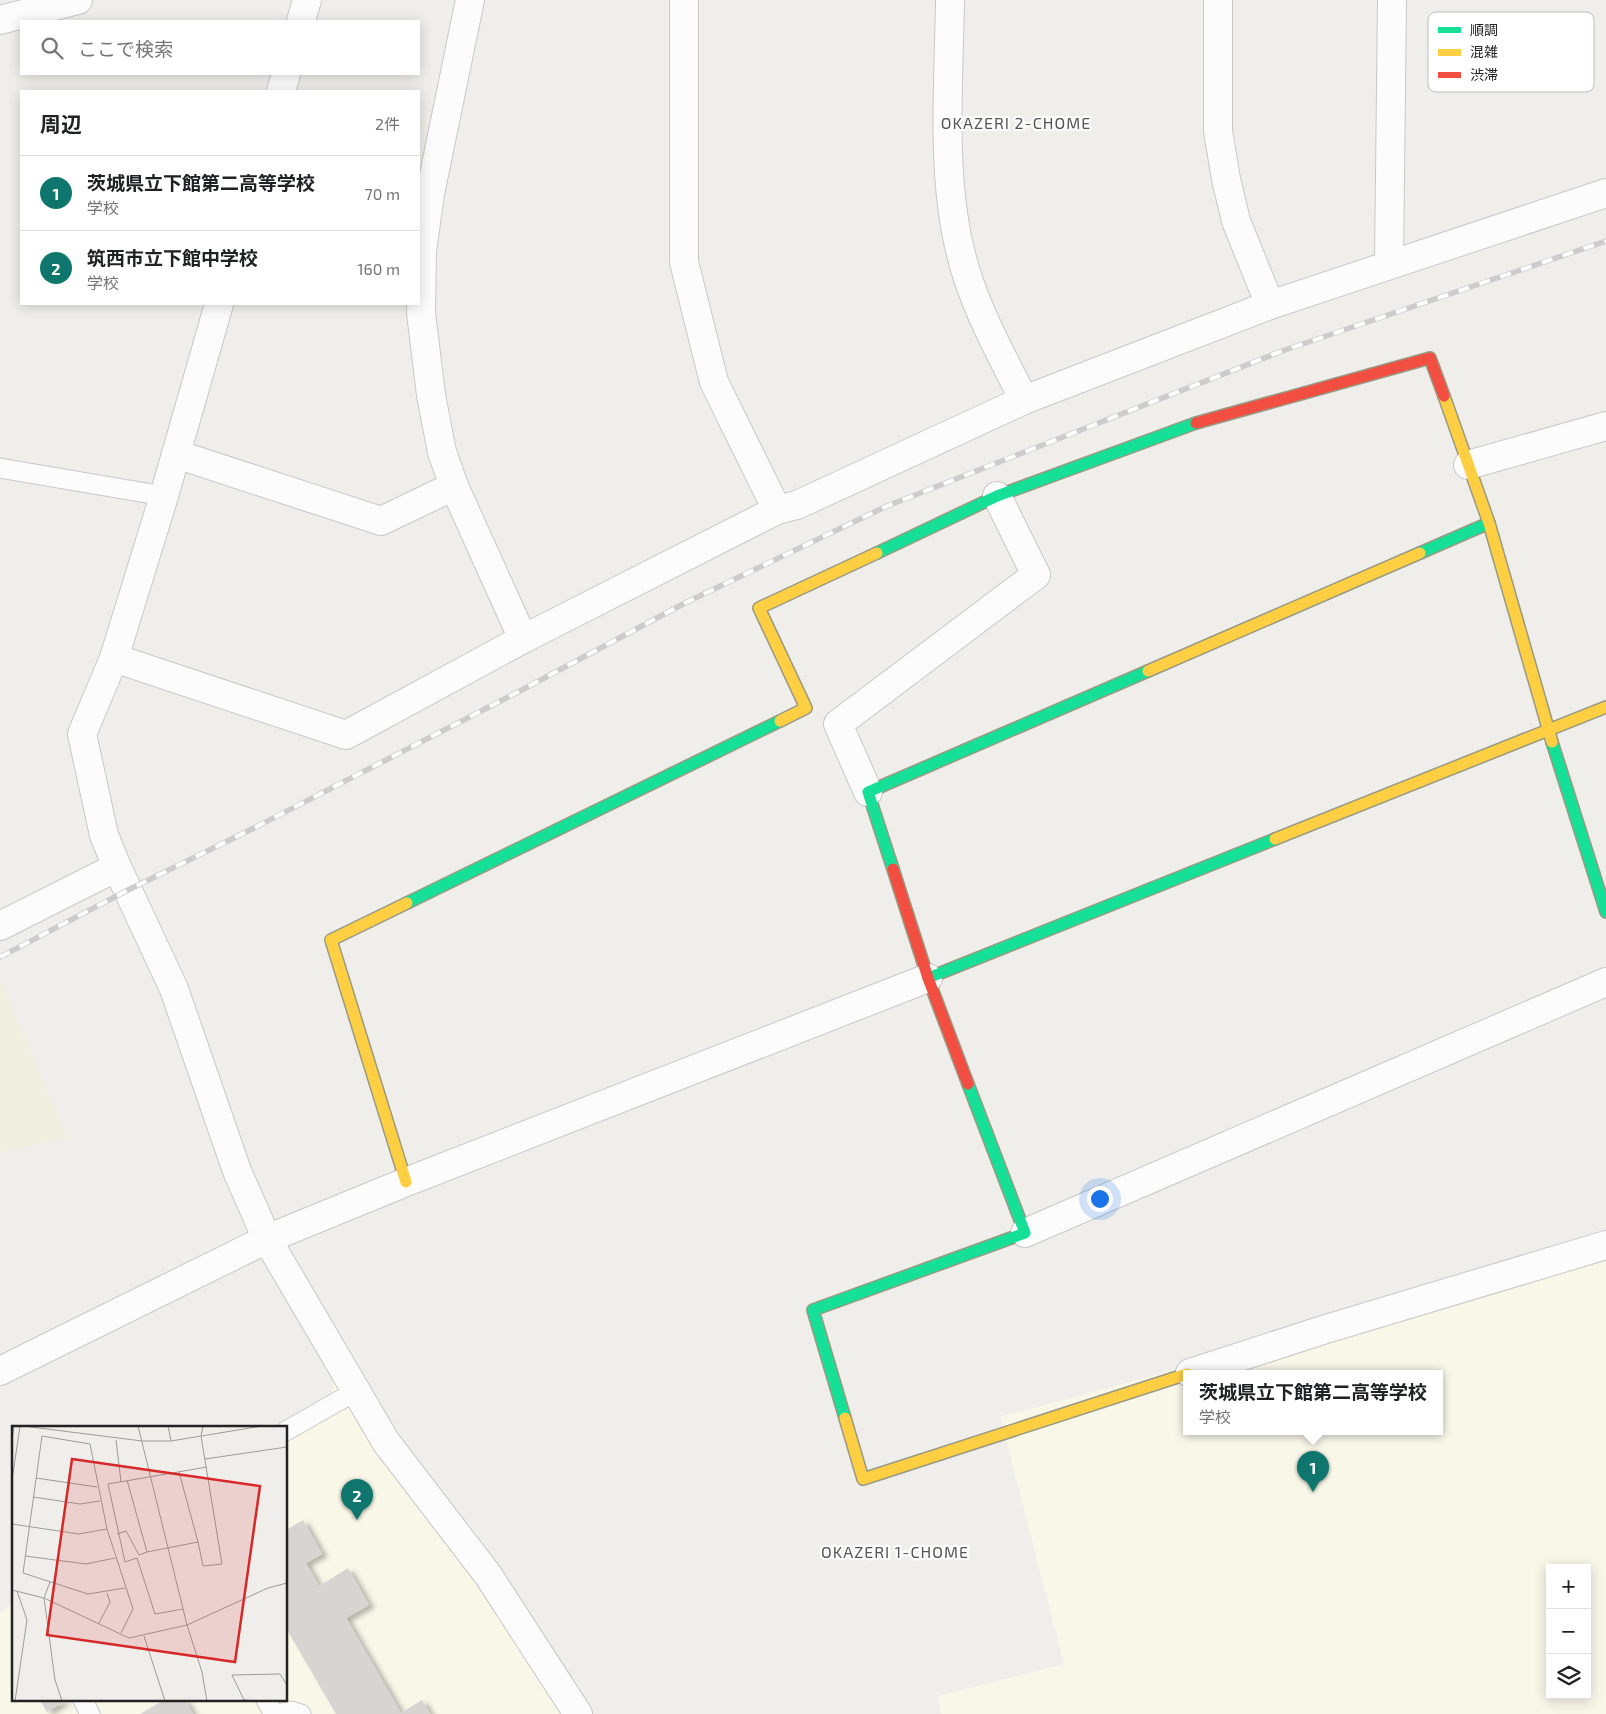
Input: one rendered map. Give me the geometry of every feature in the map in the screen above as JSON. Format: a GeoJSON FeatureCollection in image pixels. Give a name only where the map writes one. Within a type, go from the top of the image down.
{"type":"FeatureCollection","features":[{"type":"Feature","properties":{"kind":"street"},"geometry":{"type":"LineString","coordinates":[[0,20],[78,0]]}},
{"type":"Feature","properties":{"kind":"street"},"geometry":{"type":"LineString","coordinates":[[301,20],[307,0]]}},
{"type":"Feature","properties":{"kind":"street"},"geometry":{"type":"LineString","coordinates":[[470,0],[430,194],[422,251],[421,313],[431,395],[442,452],[454,486],[523,639]]}},
{"type":"Feature","properties":{"kind":"street"},"geometry":{"type":"LineString","coordinates":[[684,0],[684,262],[714,382],[777,510]]}},
{"type":"Feature","properties":{"kind":"street"},"geometry":{"type":"LineString","coordinates":[[950,0],[948,158],[952,204],[960,250],[980,312],[1024,400]]}},
{"type":"Feature","properties":{"kind":"street"},"geometry":{"type":"LineString","coordinates":[[1218,0],[1218,132],[1224,170],[1236,220],[1270,304]]}},
{"type":"Feature","properties":{"kind":"street"},"geometry":{"type":"LineString","coordinates":[[1389,264],[1392,0]]}},
{"type":"Feature","properties":{"kind":"street"},"geometry":{"type":"LineString","coordinates":[[281,90],[286,75]]}},
{"type":"Feature","properties":{"kind":"street"},"geometry":{"type":"LineString","coordinates":[[114,658],[346,735],[523,639],[777,510],[797,505],[1024,400],[1270,304],[1606,193]]}},
{"type":"Feature","properties":{"kind":"street"},"geometry":{"type":"LineString","coordinates":[[220,305],[114,658],[82,734],[104,835],[174,990],[238,1171],[267,1239],[386,1442],[488,1575],[578,1714]]}},
{"type":"Feature","properties":{"kind":"street"},"geometry":{"type":"LineString","coordinates":[[1025,1233],[928,978],[868,792],[838,724],[806,708],[759,608],[997,496],[1197,423],[1430,358],[1489,523],[1548,730],[1606,912]]}},
{"type":"Feature","properties":{"kind":"street"},"geometry":{"type":"LineString","coordinates":[[1468,464],[1606,426]]}},
{"type":"Feature","properties":{"kind":"street"},"geometry":{"type":"LineString","coordinates":[[176,454],[381,521],[454,486]]}},
{"type":"Feature","properties":{"kind":"street"},"geometry":{"type":"LineString","coordinates":[[838,724],[1036,575],[997,496]]}},
{"type":"Feature","properties":{"kind":"street"},"geometry":{"type":"LineString","coordinates":[[868,792],[1489,523]]}},
{"type":"Feature","properties":{"kind":"street"},"geometry":{"type":"LineString","coordinates":[[0,1371],[267,1239],[406,1182],[928,978],[1606,707]]}},
{"type":"Feature","properties":{"kind":"street"},"geometry":{"type":"LineString","coordinates":[[406,1182],[332,940],[806,708]]}},
{"type":"Feature","properties":{"kind":"street"},"geometry":{"type":"LineString","coordinates":[[0,926],[117,867]]}},
{"type":"Feature","properties":{"kind":"street"},"geometry":{"type":"LineString","coordinates":[[1183,1376],[863,1479],[813,1310],[1025,1233],[1606,982]]}},
{"type":"Feature","properties":{"kind":"street"},"geometry":{"type":"LineString","coordinates":[[1200,1370],[1336,1326],[1606,1245]]}},
{"type":"Feature","properties":{"kind":"lane"},"geometry":{"type":"LineString","coordinates":[[0,468],[164,496]]}},
{"type":"Feature","properties":{"kind":"lane"},"geometry":{"type":"LineString","coordinates":[[288,1431],[356,1392]]}},
{"type":"Feature","properties":{"kind":"lane"},"geometry":{"type":"LineString","coordinates":[[85,1702],[90,1714]]}},
{"type":"Feature","properties":{"kind":"lane"},"geometry":{"type":"LineString","coordinates":[[267,1702],[274,1714]]}},
{"type":"Feature","properties":{"kind":"lane"},"geometry":{"type":"LineString","coordinates":[[278,1714],[290,1711],[301,1714]]}},
{"type":"Feature","properties":{"kind":"shaded area"},"geometry":{"type":"Polygon","coordinates":[[[1606,1254],[1606,1714],[941,1714],[938,1696],[1064,1664],[1000,1417],[1606,1254]]]}},
{"type":"Feature","properties":{"kind":"shaded area"},"geometry":{"type":"Polygon","coordinates":[[[335,1380],[379,1456],[477,1585],[565,1714],[0,1714],[0,1613],[12,1604],[12,1702],[288,1702],[288,1426],[278,1426],[331,1395],[335,1380]]]}},
{"type":"Feature","properties":{"kind":"green space"},"geometry":{"type":"Polygon","coordinates":[[[0,982],[67,1138],[0,1152],[0,982]]]}},
{"type":"Feature","properties":{"kind":"building"},"geometry":{"type":"Polygon","coordinates":[[[303,1520],[322,1554],[306,1563],[319,1586],[348,1568],[369,1605],[346,1618],[401,1713],[422,1700],[430,1714],[336,1714],[288,1631],[288,1529],[303,1520]]]}},
{"type":"Feature","properties":{"kind":"building"},"geometry":{"type":"Polygon","coordinates":[[[41,1702],[64,1702],[47,1712],[41,1702]]]}},
{"type":"Feature","properties":{"kind":"building"},"geometry":{"type":"Polygon","coordinates":[[[161,1702],[186,1702],[193,1714],[140,1714],[161,1702]]]}},
{"type":"Feature","properties":{"kind":"railway"},"geometry":{"type":"LineString","coordinates":[[0,957],[518,692],[685,603],[887,506],[1282,351],[1606,241]]}},
{"type":"Feature","properties":{"kind":"traffic: fast"},"geometry":{"type":"LineString","coordinates":[[877,553],[997,496],[1196,423]]}},
{"type":"Feature","properties":{"kind":"traffic: fast"},"geometry":{"type":"LineString","coordinates":[[1420,553],[1489,523]]}},
{"type":"Feature","properties":{"kind":"traffic: fast"},"geometry":{"type":"LineString","coordinates":[[893,869],[868,792],[1148,671]]}},
{"type":"Feature","properties":{"kind":"traffic: fast"},"geometry":{"type":"LineString","coordinates":[[407,903],[780,721]]}},
{"type":"Feature","properties":{"kind":"traffic: fast"},"geometry":{"type":"LineString","coordinates":[[1552,742],[1606,912]]}},
{"type":"Feature","properties":{"kind":"traffic: fast"},"geometry":{"type":"LineString","coordinates":[[928,978],[1275,839]]}},
{"type":"Feature","properties":{"kind":"traffic: fast"},"geometry":{"type":"LineString","coordinates":[[845,1418],[813,1310],[1025,1233],[968,1084]]}},
{"type":"Feature","properties":{"kind":"traffic: slow"},"geometry":{"type":"LineString","coordinates":[[1444,396],[1489,523],[1552,742]]}},
{"type":"Feature","properties":{"kind":"traffic: slow"},"geometry":{"type":"LineString","coordinates":[[780,721],[806,708],[759,608],[877,553]]}},
{"type":"Feature","properties":{"kind":"traffic: slow"},"geometry":{"type":"LineString","coordinates":[[1148,671],[1420,553]]}},
{"type":"Feature","properties":{"kind":"traffic: slow"},"geometry":{"type":"LineString","coordinates":[[1275,839],[1606,707]]}},
{"type":"Feature","properties":{"kind":"traffic: slow"},"geometry":{"type":"LineString","coordinates":[[406,1182],[331,940],[407,903]]}},
{"type":"Feature","properties":{"kind":"traffic: slow"},"geometry":{"type":"LineString","coordinates":[[845,1418],[863,1479],[1183,1375]]}},
{"type":"Feature","properties":{"kind":"traffic: jam"},"geometry":{"type":"LineString","coordinates":[[1196,423],[1430,358],[1444,396]]}},
{"type":"Feature","properties":{"kind":"traffic: jam"},"geometry":{"type":"LineString","coordinates":[[893,869],[928,978],[968,1084]]}},
{"type":"Feature","properties":{"kind":"place","name":"茨城県立下館第二高等学校"},"geometry":{"type":"Point","coordinates":[1313,1492]}},
{"type":"Feature","properties":{"kind":"place","name":"筑西市立下館中学校"},"geometry":{"type":"Point","coordinates":[357,1520]}},
{"type":"Feature","properties":{"kind":"district","name":"OKAZERI 2-CHOME"},"geometry":{"type":"Point","coordinates":[1016,123]}},
{"type":"Feature","properties":{"kind":"district","name":"OKAZERI 1-CHOME"},"geometry":{"type":"Point","coordinates":[895,1552]}}]}
